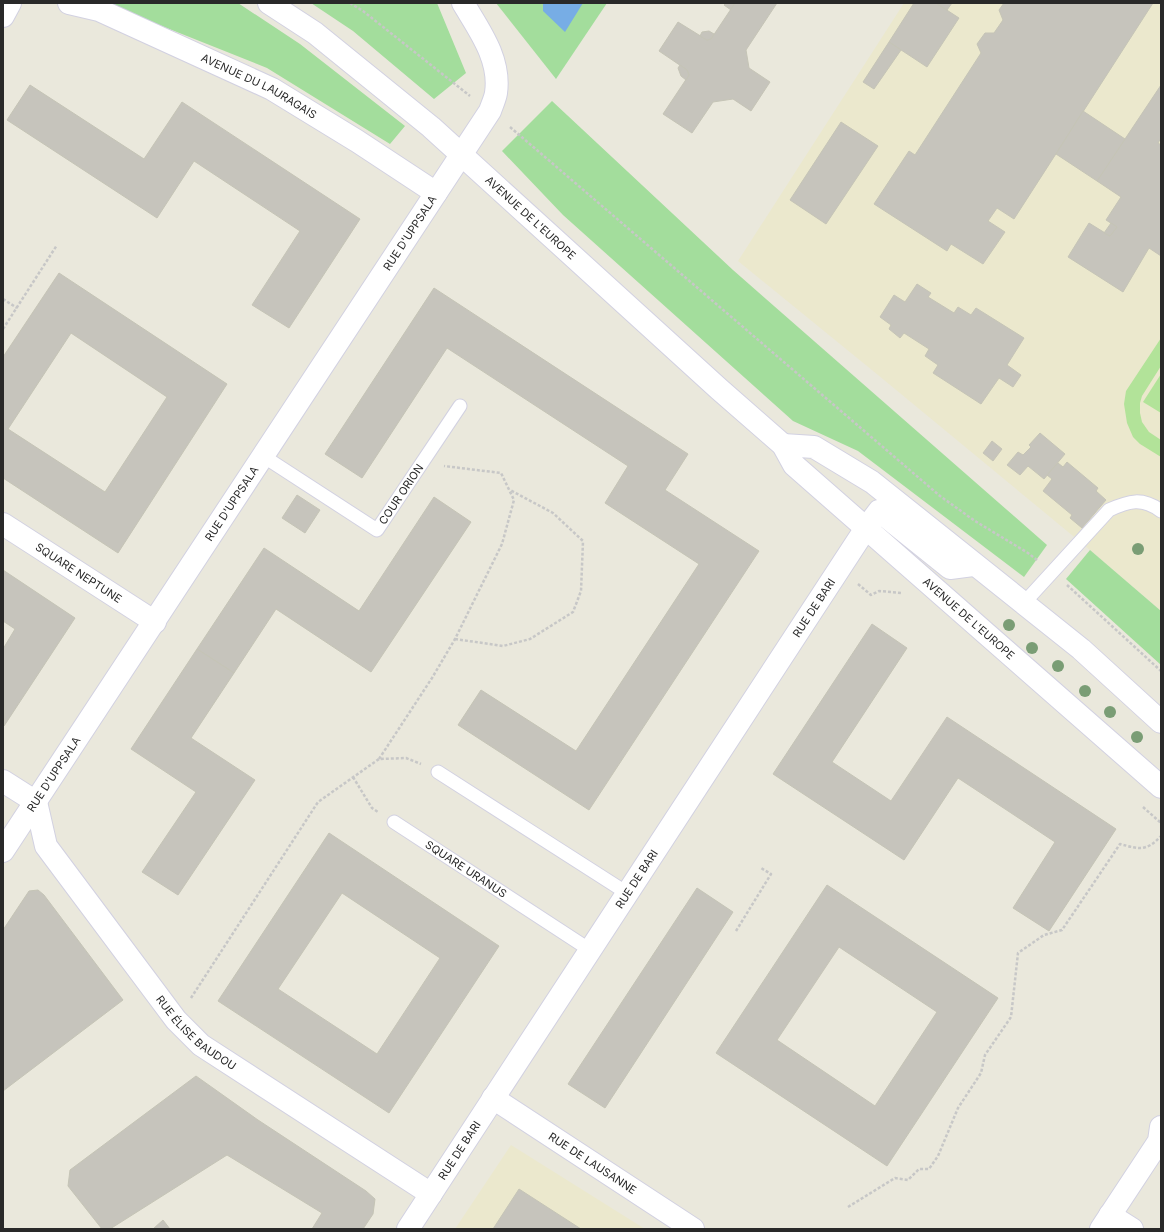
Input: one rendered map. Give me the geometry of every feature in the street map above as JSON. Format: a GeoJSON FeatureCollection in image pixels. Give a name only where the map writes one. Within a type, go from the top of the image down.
{"type":"FeatureCollection","features":[{"type":"Feature","properties":{"kind":"street"},"geometry":{"type":"LineString","coordinates":[[3,16],[10,3]]}},
{"type":"Feature","properties":{"kind":"street","name":"AVENUE DU LAURAGAIS"},"geometry":{"type":"LineString","coordinates":[[68,3],[99,10],[272,89],[357,141],[436,193]]}},
{"type":"Feature","properties":{"kind":"street","name":"AVENUE DE L'EUROPE"},"geometry":{"type":"LineString","coordinates":[[269,3],[315,33],[431,127],[461,156],[783,445],[794,465],[1161,787]]}},
{"type":"Feature","properties":{"kind":"street","name":"RUE D'UPPSALA"},"geometry":{"type":"LineString","coordinates":[[3,851],[490,111],[496,93],[496,71],[487,44],[463,3]]}},
{"type":"Feature","properties":{"kind":"street"},"geometry":{"type":"LineString","coordinates":[[783,445],[814,447],[872,482],[1081,649],[1161,722]]}},
{"type":"Feature","properties":{"kind":"street","name":"RUE DE BARI"},"geometry":{"type":"LineString","coordinates":[[408,1229],[866,528],[879,511],[950,568],[973,564]]}},
{"type":"Feature","properties":{"kind":"street","name":"SQUARE NEPTUNE"},"geometry":{"type":"LineString","coordinates":[[3,524],[155,622]]}},
{"type":"Feature","properties":{"kind":"street"},"geometry":{"type":"LineString","coordinates":[[3,781],[36,802]]}},
{"type":"Feature","properties":{"kind":"street","name":"RUE ÉLISE BAUDOU"},"geometry":{"type":"LineString","coordinates":[[36,802],[46,846],[176,1020],[201,1045],[431,1194]]}},
{"type":"Feature","properties":{"kind":"street","name":"RUE DE LAUSANNE"},"geometry":{"type":"LineString","coordinates":[[493,1098],[693,1229]]}},
{"type":"Feature","properties":{"kind":"street"},"geometry":{"type":"LineString","coordinates":[[1132,1229],[1106,1222],[1160,1136]]}},
{"type":"Feature","properties":{"kind":"lane","name":"COUR ORION"},"geometry":{"type":"LineString","coordinates":[[263,456],[377,530],[460,406]]}},
{"type":"Feature","properties":{"kind":"lane"},"geometry":{"type":"LineString","coordinates":[[1023,604],[1109,510],[1125,502],[1138,501],[1155,506],[1161,510]]}},
{"type":"Feature","properties":{"kind":"lane"},"geometry":{"type":"LineString","coordinates":[[438,772],[627,893]]}},
{"type":"Feature","properties":{"kind":"lane","name":"SQUARE URANUS"},"geometry":{"type":"LineString","coordinates":[[394,822],[590,950]]}},
{"type":"Feature","properties":{"kind":"path"},"geometry":{"type":"LineString","coordinates":[[350,3],[363,11],[490,111],[940,496],[975,521],[1028,553],[1053,572],[1161,671]]}},
{"type":"Feature","properties":{"kind":"path"},"geometry":{"type":"LineString","coordinates":[[3,329],[57,245]]}},
{"type":"Feature","properties":{"kind":"path"},"geometry":{"type":"LineString","coordinates":[[3,299],[17,308]]}},
{"type":"Feature","properties":{"kind":"path"},"geometry":{"type":"LineString","coordinates":[[176,1020],[318,802],[379,759],[432,678],[455,639],[502,544],[514,500],[501,473],[441,466],[425,459]]}},
{"type":"Feature","properties":{"kind":"path"},"geometry":{"type":"LineString","coordinates":[[455,639],[503,646],[530,639],[573,612],[581,591],[583,541],[553,513],[509,490]]}},
{"type":"Feature","properties":{"kind":"path"},"geometry":{"type":"LineString","coordinates":[[840,568],[871,595],[879,591],[904,593]]}},
{"type":"Feature","properties":{"kind":"path"},"geometry":{"type":"LineString","coordinates":[[379,759],[406,758],[438,772]]}},
{"type":"Feature","properties":{"kind":"path"},"geometry":{"type":"LineString","coordinates":[[353,777],[372,808],[394,822]]}},
{"type":"Feature","properties":{"kind":"path"},"geometry":{"type":"LineString","coordinates":[[1138,802],[1161,823]]}},
{"type":"Feature","properties":{"kind":"path"},"geometry":{"type":"LineString","coordinates":[[848,1206],[895,1178],[908,1180],[919,1169],[929,1169],[938,1156],[958,1108],[980,1073],[985,1055],[1011,1017],[1018,953],[1044,935],[1062,930],[1120,844],[1139,849],[1153,844],[1161,836]]}},
{"type":"Feature","properties":{"kind":"path"},"geometry":{"type":"LineString","coordinates":[[736,931],[771,874],[760,868]]}},
{"type":"Feature","properties":{"kind":"shaded area"},"geometry":{"type":"Polygon","coordinates":[[[904,3],[1161,3],[1161,611],[1090,550],[738,261],[904,3]]]}},
{"type":"Feature","properties":{"kind":"shaded area"},"geometry":{"type":"Polygon","coordinates":[[[511,1145],[645,1229],[455,1229],[511,1145]]]}},
{"type":"Feature","properties":{"kind":"green space"},"geometry":{"type":"Polygon","coordinates":[[[104,3],[238,3],[300,44],[405,126],[390,144],[267,68],[104,3]]]}},
{"type":"Feature","properties":{"kind":"green space"},"geometry":{"type":"Polygon","coordinates":[[[311,3],[437,3],[466,73],[434,99],[353,31],[311,3]]]}},
{"type":"Feature","properties":{"kind":"green space"},"geometry":{"type":"Polygon","coordinates":[[[496,3],[607,3],[556,79],[496,3]]]}},
{"type":"Feature","properties":{"kind":"green space"},"geometry":{"type":"Polygon","coordinates":[[[552,101],[733,270],[1047,545],[1024,577],[858,451],[793,421],[563,215],[502,151],[552,101]]]}},
{"type":"Feature","properties":{"kind":"green space"},"geometry":{"type":"Polygon","coordinates":[[[1161,338],[1161,366],[1142,396],[1140,413],[1142,422],[1149,432],[1161,440],[1161,457],[1140,444],[1133,437],[1127,423],[1124,404],[1126,391],[1161,338]]]}},
{"type":"Feature","properties":{"kind":"green space"},"geometry":{"type":"Polygon","coordinates":[[[1161,374],[1161,413],[1143,402],[1161,374]]]}},
{"type":"Feature","properties":{"kind":"green space"},"geometry":{"type":"Polygon","coordinates":[[[1090,550],[1161,611],[1161,665],[1066,579],[1090,550]]]}},
{"type":"Feature","properties":{"kind":"water"},"geometry":{"type":"Polygon","coordinates":[[[543,3],[583,3],[565,32],[543,11],[543,3]]]}},
{"type":"Feature","properties":{"kind":"building"},"geometry":{"type":"Polygon","coordinates":[[[726,3],[735,3],[731,10],[724,5],[726,3]]]}},
{"type":"Feature","properties":{"kind":"building"},"geometry":{"type":"Polygon","coordinates":[[[735,3],[777,3],[746,50],[749,68],[770,82],[751,111],[733,99],[713,102],[692,133],[663,114],[689,75],[687,70],[659,51],[678,22],[707,40],[711,39],[735,3]]]}},
{"type":"Feature","properties":{"kind":"building"},"geometry":{"type":"Polygon","coordinates":[[[914,3],[936,3],[959,18],[927,67],[889,42],[914,3]]]}},
{"type":"Feature","properties":{"kind":"building"},"geometry":{"type":"Polygon","coordinates":[[[936,3],[952,3],[947,10],[936,3]]]}},
{"type":"Feature","properties":{"kind":"building"},"geometry":{"type":"Polygon","coordinates":[[[1004,3],[1153,3],[1014,219],[997,208],[988,221],[1005,232],[983,264],[951,244],[947,251],[874,204],[909,151],[915,155],[981,53],[977,44],[985,33],[994,33],[1003,20],[999,10],[1004,3]]]}},
{"type":"Feature","properties":{"kind":"building"},"geometry":{"type":"Polygon","coordinates":[[[709,31],[714,34],[711,39],[707,40],[700,36],[702,32],[709,31]]]}},
{"type":"Feature","properties":{"kind":"building"},"geometry":{"type":"Polygon","coordinates":[[[889,42],[901,50],[874,89],[863,82],[889,42]]]}},
{"type":"Feature","properties":{"kind":"building"},"geometry":{"type":"Polygon","coordinates":[[[680,65],[687,70],[689,75],[686,80],[681,76],[678,68],[680,65]]]}},
{"type":"Feature","properties":{"kind":"building"},"geometry":{"type":"Polygon","coordinates":[[[30,85],[144,159],[182,102],[360,219],[289,328],[252,305],[300,231],[194,161],[157,218],[7,120],[30,85]]]}},
{"type":"Feature","properties":{"kind":"building"},"geometry":{"type":"Polygon","coordinates":[[[1161,85],[1161,138],[1158,143],[1161,145],[1161,256],[1149,248],[1123,292],[1068,257],[1089,223],[1110,236],[1117,227],[1106,220],[1121,197],[1097,181],[1161,85]]]}},
{"type":"Feature","properties":{"kind":"building"},"geometry":{"type":"Polygon","coordinates":[[[1083,111],[1125,139],[1097,181],[1056,154],[1083,111]]]}},
{"type":"Feature","properties":{"kind":"building"},"geometry":{"type":"Polygon","coordinates":[[[841,122],[878,146],[826,224],[790,200],[841,122]]]}},
{"type":"Feature","properties":{"kind":"building"},"geometry":{"type":"Polygon","coordinates":[[[1111,223],[1117,227],[1110,236],[1104,233],[1111,223]]]}},
{"type":"Feature","properties":{"kind":"building"},"geometry":{"type":"Polygon","coordinates":[[[59,273],[227,384],[118,553],[3,478],[3,357],[59,273]],[[71,333],[8,429],[105,492],[167,397],[71,333]]]}},
{"type":"Feature","properties":{"kind":"building"},"geometry":{"type":"Polygon","coordinates":[[[917,284],[931,293],[928,297],[954,313],[958,307],[971,315],[976,308],[1024,338],[1007,365],[1021,375],[1013,387],[999,378],[981,404],[933,373],[938,365],[925,356],[929,349],[904,333],[900,338],[889,329],[891,325],[880,317],[894,295],[905,302],[917,284]]]}},
{"type":"Feature","properties":{"kind":"building"},"geometry":{"type":"Polygon","coordinates":[[[434,288],[688,454],[665,490],[759,551],[589,810],[458,725],[481,690],[576,751],[699,564],[605,503],[628,466],[447,348],[362,478],[325,454],[434,288]]]}},
{"type":"Feature","properties":{"kind":"building"},"geometry":{"type":"Polygon","coordinates":[[[1040,433],[1065,454],[1044,479],[1028,466],[1020,475],[1007,465],[1018,452],[1023,455],[1031,447],[1029,445],[1040,433]]]}},
{"type":"Feature","properties":{"kind":"building"},"geometry":{"type":"Polygon","coordinates":[[[992,441],[1002,449],[993,461],[983,453],[992,441]]]}},
{"type":"Feature","properties":{"kind":"building"},"geometry":{"type":"Polygon","coordinates":[[[1067,462],[1098,488],[1096,491],[1106,500],[1082,528],[1070,518],[1072,515],[1043,491],[1052,479],[1047,475],[1058,463],[1063,467],[1067,462]]]}},
{"type":"Feature","properties":{"kind":"building"},"geometry":{"type":"Polygon","coordinates":[[[297,495],[320,510],[305,533],[282,518],[297,495]]]}},
{"type":"Feature","properties":{"kind":"building"},"geometry":{"type":"Polygon","coordinates":[[[434,497],[471,522],[371,672],[276,609],[234,673],[197,649],[264,548],[359,611],[434,497]]]}},
{"type":"Feature","properties":{"kind":"building"},"geometry":{"type":"Polygon","coordinates":[[[3,570],[75,618],[4,726],[3,649],[15,629],[3,621],[3,570]]]}},
{"type":"Feature","properties":{"kind":"building"},"geometry":{"type":"Polygon","coordinates":[[[872,624],[907,648],[832,762],[891,801],[947,717],[1116,829],[1049,931],[1013,908],[1055,842],[958,778],[904,860],[773,774],[872,624]]]}},
{"type":"Feature","properties":{"kind":"building"},"geometry":{"type":"Polygon","coordinates":[[[197,649],[234,673],[191,738],[255,780],[178,895],[142,872],[196,792],[131,749],[197,649]]]}},
{"type":"Feature","properties":{"kind":"building"},"geometry":{"type":"Polygon","coordinates":[[[329,833],[499,946],[389,1113],[218,1001],[329,833]],[[342,893],[278,989],[377,1054],[440,958],[342,893]]]}},
{"type":"Feature","properties":{"kind":"building"},"geometry":{"type":"Polygon","coordinates":[[[827,885],[998,998],[887,1166],[716,1053],[827,885]],[[839,947],[777,1040],[875,1106],[937,1012],[839,947]]]}},
{"type":"Feature","properties":{"kind":"building"},"geometry":{"type":"Polygon","coordinates":[[[697,888],[733,912],[605,1108],[568,1084],[697,888]]]}},
{"type":"Feature","properties":{"kind":"building"},"geometry":{"type":"Polygon","coordinates":[[[38,890],[44,895],[123,1000],[3,1091],[3,930],[29,891],[38,890]]]}},
{"type":"Feature","properties":{"kind":"building"},"geometry":{"type":"Polygon","coordinates":[[[196,1076],[258,1120],[366,1191],[375,1199],[373,1214],[363,1229],[312,1229],[322,1213],[227,1155],[110,1229],[102,1229],[68,1186],[70,1170],[196,1076]]]}},
{"type":"Feature","properties":{"kind":"building"},"geometry":{"type":"Polygon","coordinates":[[[519,1189],[581,1229],[493,1229],[519,1189]]]}},
{"type":"Feature","properties":{"kind":"building"},"geometry":{"type":"Polygon","coordinates":[[[163,1220],[170,1229],[153,1229],[163,1220]]]}}]}
